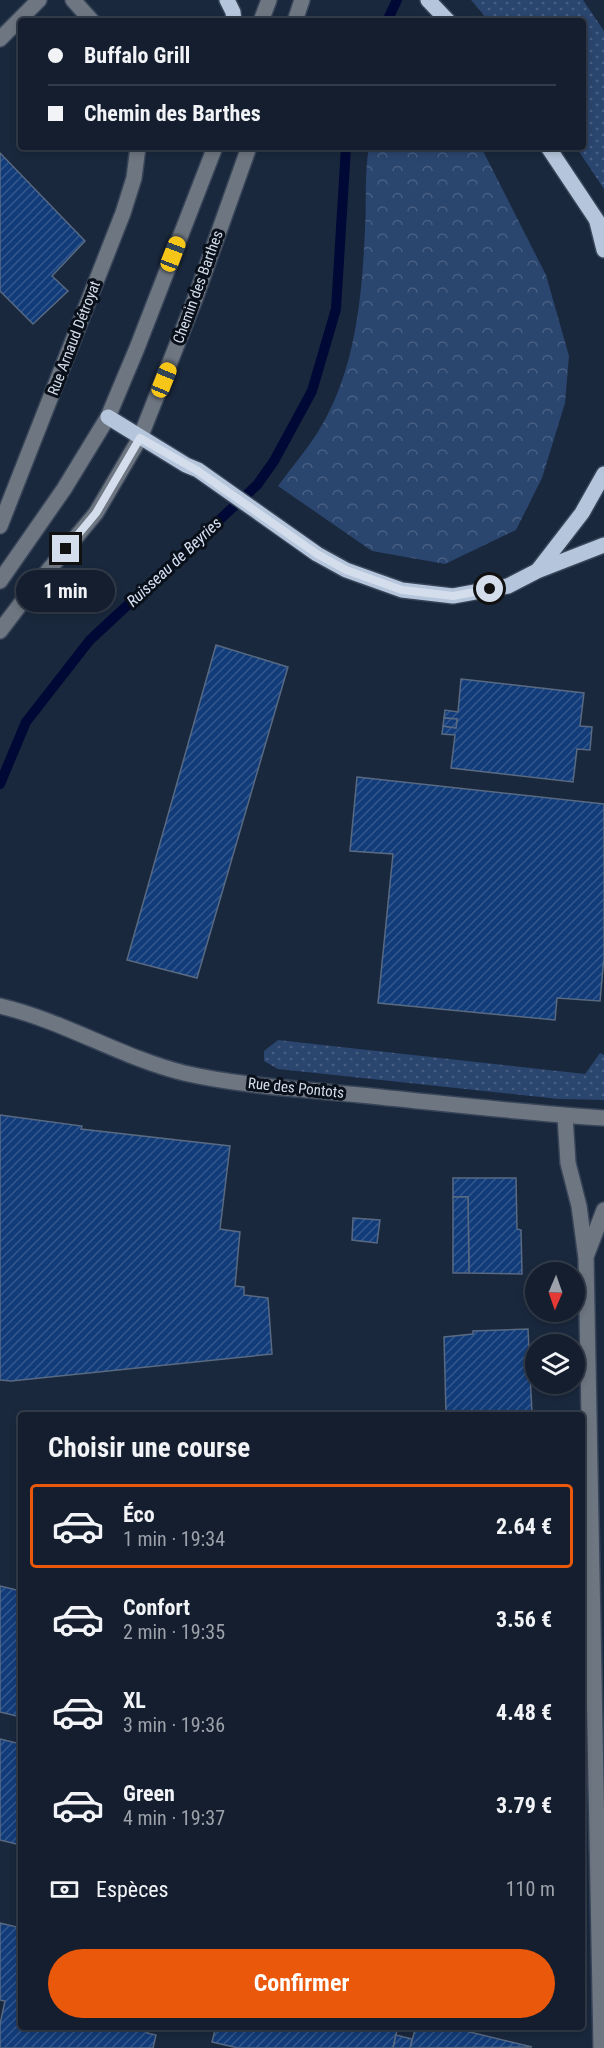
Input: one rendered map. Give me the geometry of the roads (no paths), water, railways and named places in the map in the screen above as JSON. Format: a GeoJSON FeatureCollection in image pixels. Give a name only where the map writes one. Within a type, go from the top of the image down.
{"type":"FeatureCollection","features":[{"type":"Feature","properties":{"kind":"main road"},"geometry":{"type":"LineString","coordinates":[[227,0],[234,18]]}},
{"type":"Feature","properties":{"kind":"main road"},"geometry":{"type":"LineString","coordinates":[[428,0],[446,18]]}},
{"type":"Feature","properties":{"kind":"main road"},"geometry":{"type":"LineString","coordinates":[[550,150],[604,231]]}},
{"type":"Feature","properties":{"kind":"main road"},"geometry":{"type":"LineString","coordinates":[[596,216],[604,250]]}},
{"type":"Feature","properties":{"kind":"main road"},"geometry":{"type":"LineString","coordinates":[[108,417],[198,471],[317,554],[346,570],[402,590],[453,596],[508,586],[537,571],[604,545]]}},
{"type":"Feature","properties":{"kind":"main road"},"geometry":{"type":"LineString","coordinates":[[537,571],[582,513],[604,474]]}},
{"type":"Feature","properties":{"kind":"street"},"geometry":{"type":"LineString","coordinates":[[21,18],[39,0]]}},
{"type":"Feature","properties":{"kind":"street"},"geometry":{"type":"LineString","coordinates":[[73,0],[89,18]]}},
{"type":"Feature","properties":{"kind":"street"},"geometry":{"type":"LineString","coordinates":[[262,18],[269,0]]}},
{"type":"Feature","properties":{"kind":"street"},"geometry":{"type":"LineString","coordinates":[[296,18],[302,0]]}},
{"type":"Feature","properties":{"kind":"street"},"geometry":{"type":"LineString","coordinates":[[0,39],[18,21]]}},
{"type":"Feature","properties":{"kind":"street","name":"Rue Arnaud Détroyat"},"geometry":{"type":"LineString","coordinates":[[0,526],[123,213],[135,178],[138,150]]}},
{"type":"Feature","properties":{"kind":"street"},"geometry":{"type":"LineString","coordinates":[[0,581],[64,489],[108,417],[214,150]]}},
{"type":"Feature","properties":{"kind":"street","name":"Chemin des Barthes"},"geometry":{"type":"LineString","coordinates":[[0,632],[96,513],[140,438],[195,299],[248,150]]}},
{"type":"Feature","properties":{"kind":"street","name":"Rue des Pontots"},"geometry":{"type":"LineString","coordinates":[[0,1006],[24,1012],[151,1064],[185,1073],[240,1083],[604,1118]]}},
{"type":"Feature","properties":{"kind":"street"},"geometry":{"type":"LineString","coordinates":[[565,1116],[567,1163],[579,1206],[586,1258],[601,2048]]}},
{"type":"Feature","properties":{"kind":"street"},"geometry":{"type":"LineString","coordinates":[[586,1258],[604,1209]]}},
{"type":"Feature","properties":{"kind":"waterway","name":"Ruisseau de Beyries"},"geometry":{"type":"LineString","coordinates":[[388,18],[397,0]]}},
{"type":"Feature","properties":{"kind":"waterway","name":"Ruisseau de Beyries"},"geometry":{"type":"LineString","coordinates":[[0,784],[26,722],[90,640],[257,485],[274,461],[312,391],[336,309],[346,150]]}}]}
